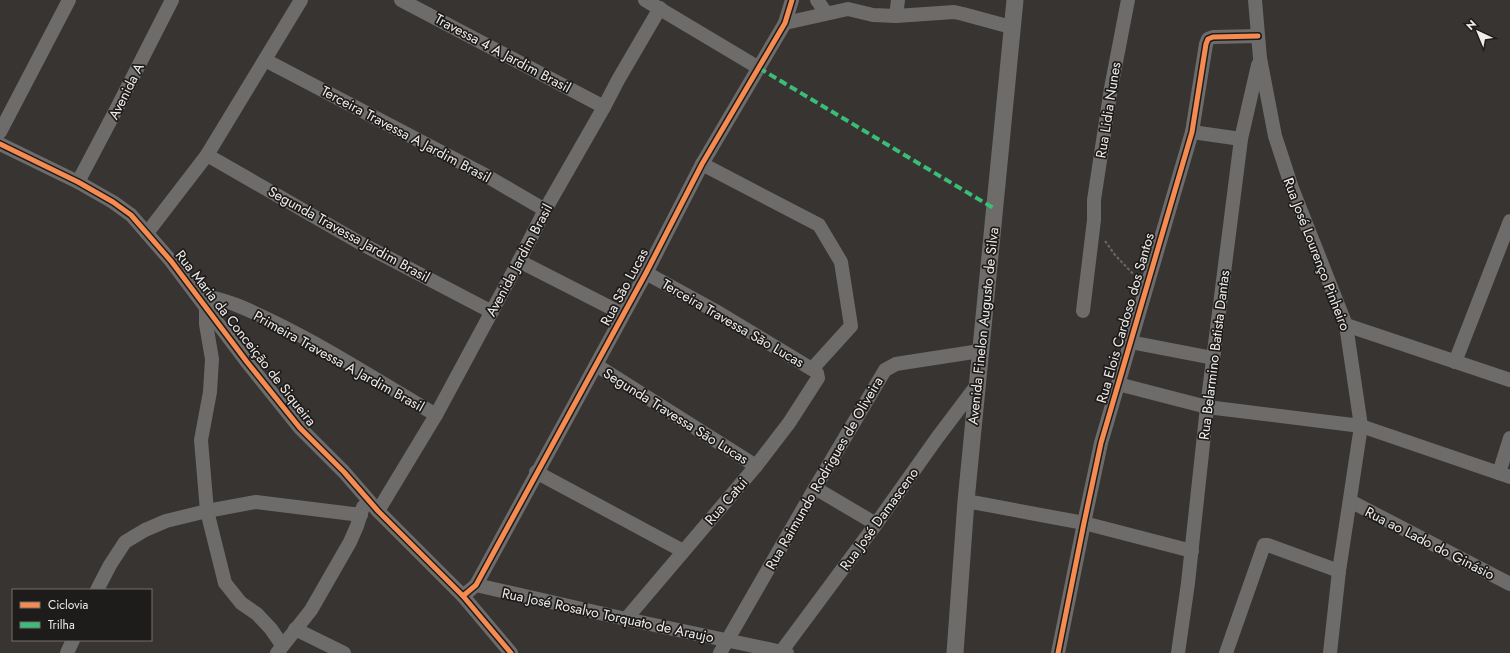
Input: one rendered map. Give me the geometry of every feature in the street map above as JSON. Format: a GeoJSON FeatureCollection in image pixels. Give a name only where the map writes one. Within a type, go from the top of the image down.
{"type":"FeatureCollection","features":[{"type":"Feature","properties":{"kind":"street"},"geometry":{"type":"LineString","coordinates":[[0,132],[69,0]]}},
{"type":"Feature","properties":{"kind":"street","name":"Avenida A"},"geometry":{"type":"LineString","coordinates":[[78,182],[172,0]]}},
{"type":"Feature","properties":{"kind":"street"},"geometry":{"type":"LineString","coordinates":[[147,232],[207,155],[300,0]]}},
{"type":"Feature","properties":{"kind":"street","name":"Travessa 4 A Jardim Brasil"},"geometry":{"type":"LineString","coordinates":[[401,0],[604,107]]}},
{"type":"Feature","properties":{"kind":"street"},"geometry":{"type":"LineString","coordinates":[[645,0],[759,68]]}},
{"type":"Feature","properties":{"kind":"street","name":"Rua São Lucas"},"geometry":{"type":"LineString","coordinates":[[476,586],[536,472],[646,272],[702,164],[785,22],[792,0]]}},
{"type":"Feature","properties":{"kind":"street"},"geometry":{"type":"LineString","coordinates":[[817,0],[826,13]]}},
{"type":"Feature","properties":{"kind":"street"},"geometry":{"type":"LineString","coordinates":[[785,22],[848,8],[860,0]]}},
{"type":"Feature","properties":{"kind":"street"},"geometry":{"type":"LineString","coordinates":[[896,16],[898,0]]}},
{"type":"Feature","properties":{"kind":"street","name":"Avenida Finelon Augusto de Silva"},"geometry":{"type":"LineString","coordinates":[[955,653],[966,501],[995,209],[1011,27],[1015,0]]}},
{"type":"Feature","properties":{"kind":"street","name":"Rua Lidia Nunes"},"geometry":{"type":"LineString","coordinates":[[1083,311],[1094,220],[1094,200],[1110,96],[1128,0]]}},
{"type":"Feature","properties":{"kind":"street","name":"Rua José Lourenço Pinheiro"},"geometry":{"type":"LineString","coordinates":[[1255,0],[1260,58],[1278,151],[1346,325],[1361,426],[1339,571],[1330,653]]}},
{"type":"Feature","properties":{"kind":"street","name":"Avenida Jardim Brasil"},"geometry":{"type":"LineString","coordinates":[[378,511],[436,415],[545,210],[660,8]]}},
{"type":"Feature","properties":{"kind":"street"},"geometry":{"type":"LineString","coordinates":[[848,8],[873,15],[896,16],[954,12],[1011,27]]}},
{"type":"Feature","properties":{"kind":"street","name":"Rua Elois Cardoso dos Santos"},"geometry":{"type":"LineString","coordinates":[[1058,653],[1101,444],[1192,132],[1206,44],[1208,39],[1212,37],[1258,36]]}},
{"type":"Feature","properties":{"kind":"street","name":"Rua Belarmino Batista Dantas"},"geometry":{"type":"LineString","coordinates":[[1178,653],[1192,551],[1207,407],[1241,139],[1260,58]]}},
{"type":"Feature","properties":{"kind":"street","name":"Terceira Travessa A Jardim Brasil"},"geometry":{"type":"LineString","coordinates":[[265,60],[485,175],[545,210]]}},
{"type":"Feature","properties":{"kind":"street"},"geometry":{"type":"LineString","coordinates":[[1192,132],[1241,139]]}},
{"type":"Feature","properties":{"kind":"street","name":"Rua Maria da Conceição de Siqueira"},"geometry":{"type":"LineString","coordinates":[[0,144],[78,182],[113,202],[147,232],[171,260],[247,362],[300,428],[344,472],[378,511],[463,596],[511,653]]}},
{"type":"Feature","properties":{"kind":"street","name":"Segunda Travessa Jardim Brasil"},"geometry":{"type":"LineString","coordinates":[[207,155],[362,244],[492,312]]}},
{"type":"Feature","properties":{"kind":"street","name":"Rua Catui"},"geometry":{"type":"LineString","coordinates":[[626,619],[756,466],[789,423],[817,381],[815,373],[850,326],[841,262],[819,225],[702,164]]}},
{"type":"Feature","properties":{"kind":"street"},"geometry":{"type":"LineString","coordinates":[[1454,362],[1510,222]]}},
{"type":"Feature","properties":{"kind":"street"},"geometry":{"type":"LineString","coordinates":[[519,261],[623,314]]}},
{"type":"Feature","properties":{"kind":"street","name":"Terceira Travessa São Lucas"},"geometry":{"type":"LineString","coordinates":[[646,272],[718,313],[815,373]]}},
{"type":"Feature","properties":{"kind":"street","name":"Primeira Travessa A Jardim Brasil"},"geometry":{"type":"LineString","coordinates":[[195,293],[238,305],[260,316],[318,346],[436,415]]}},
{"type":"Feature","properties":{"kind":"street"},"geometry":{"type":"LineString","coordinates":[[206,307],[206,324],[212,359],[210,392],[201,440],[207,511],[225,583],[241,603],[256,614],[271,629],[279,649],[311,610],[350,542],[361,516],[365,497]]}},
{"type":"Feature","properties":{"kind":"street"},"geometry":{"type":"LineString","coordinates":[[1346,325],[1510,380]]}},
{"type":"Feature","properties":{"kind":"street"},"geometry":{"type":"LineString","coordinates":[[1130,342],[1214,358]]}},
{"type":"Feature","properties":{"kind":"street","name":"Rua Raimundo Rodrigues de Oliveira"},"geometry":{"type":"LineString","coordinates":[[724,647],[815,488],[885,370],[902,362],[980,351]]}},
{"type":"Feature","properties":{"kind":"street","name":"Segunda Travessa São Lucas"},"geometry":{"type":"LineString","coordinates":[[596,365],[756,466]]}},
{"type":"Feature","properties":{"kind":"street"},"geometry":{"type":"LineString","coordinates":[[1118,384],[1207,407],[1361,426],[1505,475],[1510,438]]}},
{"type":"Feature","properties":{"kind":"street","name":"Rua José Damasceno"},"geometry":{"type":"LineString","coordinates":[[784,652],[937,438],[977,385]]}},
{"type":"Feature","properties":{"kind":"street"},"geometry":{"type":"LineString","coordinates":[[536,472],[683,552]]}},
{"type":"Feature","properties":{"kind":"street"},"geometry":{"type":"LineString","coordinates":[[815,488],[876,524]]}},
{"type":"Feature","properties":{"kind":"street"},"geometry":{"type":"LineString","coordinates":[[966,501],[1084,523],[1192,551]]}},
{"type":"Feature","properties":{"kind":"street","name":"Rua ao Lado do Ginásio"},"geometry":{"type":"LineString","coordinates":[[1350,501],[1510,584]]}},
{"type":"Feature","properties":{"kind":"street"},"geometry":{"type":"LineString","coordinates":[[98,589],[110,565],[125,542],[145,530],[166,521],[207,511],[256,502],[361,516]]}},
{"type":"Feature","properties":{"kind":"street"},"geometry":{"type":"LineString","coordinates":[[1226,653],[1264,545],[1268,545],[1339,571]]}},
{"type":"Feature","properties":{"kind":"street"},"geometry":{"type":"LineString","coordinates":[[463,596],[476,586]]}},
{"type":"Feature","properties":{"kind":"street","name":"Rua José Rosalvo Torquato de Araujo"},"geometry":{"type":"LineString","coordinates":[[476,586],[626,619],[724,647],[784,652]]}},
{"type":"Feature","properties":{"kind":"street"},"geometry":{"type":"LineString","coordinates":[[295,629],[344,653]]}},
{"type":"Feature","properties":{"kind":"street"},"geometry":{"type":"LineString","coordinates":[[67,653],[73,641]]}},
{"type":"Feature","properties":{"kind":"path"},"geometry":{"type":"LineString","coordinates":[[1094,220],[1111,249],[1147,288]]}},
{"type":"Feature","properties":{"kind":"marked path"},"geometry":{"type":"LineString","coordinates":[[759,68],[995,209]]}},
{"type":"Feature","properties":{"kind":"cycle path"},"geometry":{"type":"LineString","coordinates":[[463,596],[476,585],[646,273],[702,164],[785,23],[792,0]]}},
{"type":"Feature","properties":{"kind":"cycle path"},"geometry":{"type":"LineString","coordinates":[[1058,653],[1101,443],[1192,132],[1206,44],[1208,39],[1213,37],[1258,36]]}},
{"type":"Feature","properties":{"kind":"cycle path"},"geometry":{"type":"LineString","coordinates":[[0,144],[78,182],[113,202],[131,215],[171,261],[247,362],[300,428],[344,472],[378,511],[463,596],[511,653]]}}]}
